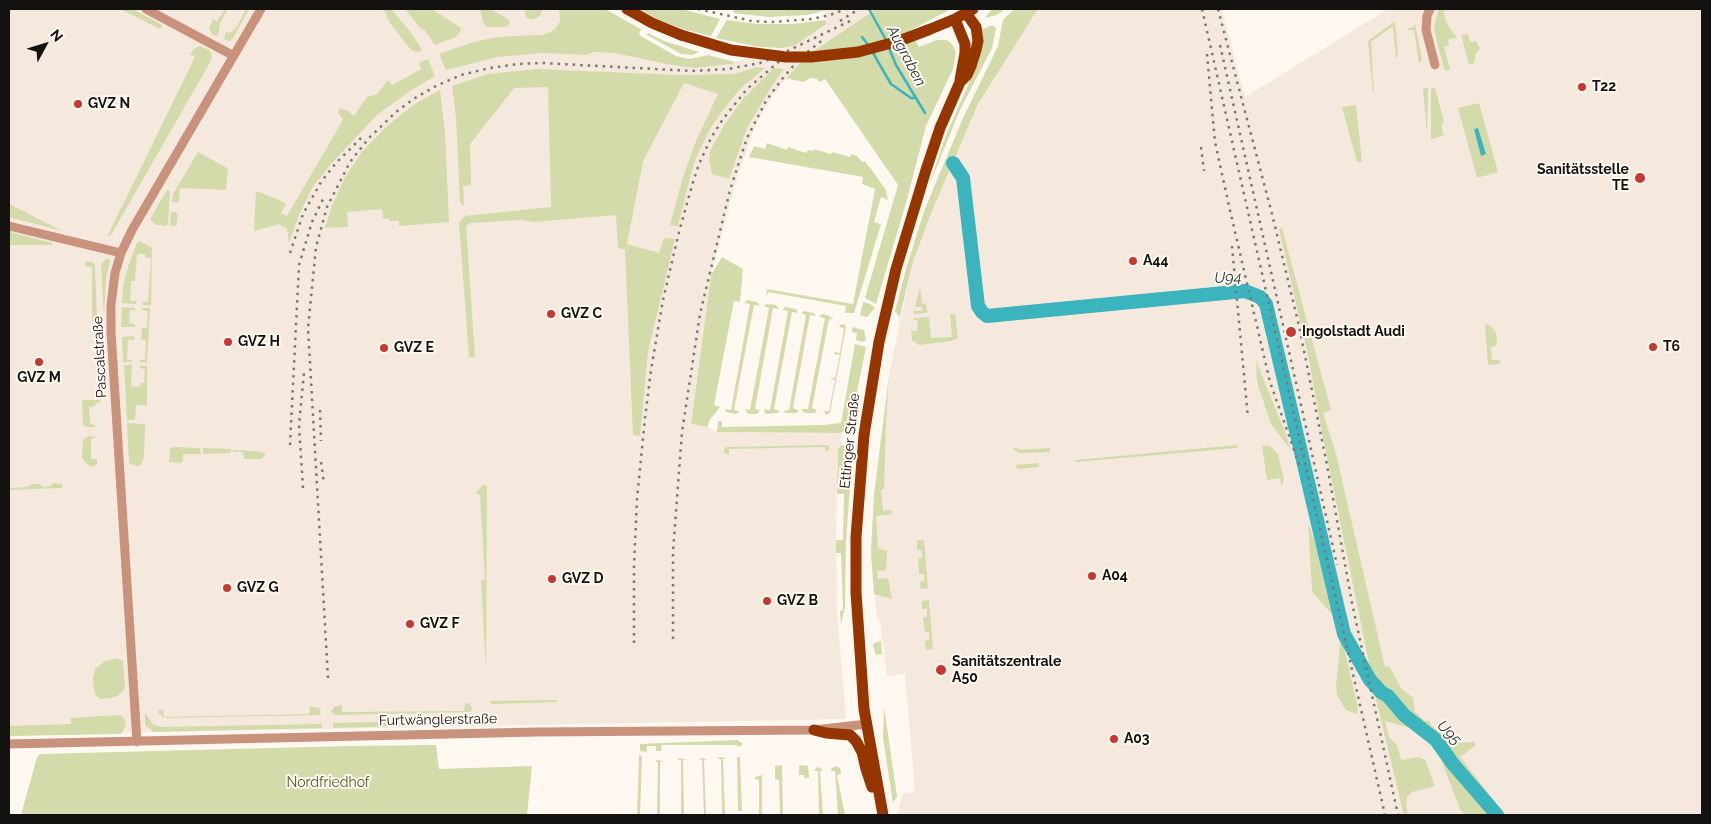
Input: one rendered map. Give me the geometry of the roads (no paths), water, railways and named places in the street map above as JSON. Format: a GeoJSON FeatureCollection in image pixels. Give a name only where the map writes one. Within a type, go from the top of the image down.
{"type":"FeatureCollection","features":[{"type":"Feature","properties":{"kind":"main road"},"geometry":{"type":"LineString","coordinates":[[627,9],[652,23],[681,35],[731,50],[777,56],[811,57],[858,52],[899,41],[954,19]]}},
{"type":"Feature","properties":{"kind":"main road","name":"Ettinger Straße"},"geometry":{"type":"LineString","coordinates":[[882,815],[860,667],[856,563],[866,410],[878,342],[896,269],[928,162],[960,82],[971,66],[978,41],[976,27],[969,11],[954,19],[965,44],[960,82]]}},
{"type":"Feature","properties":{"kind":"main road"},"geometry":{"type":"LineString","coordinates":[[814,730],[850,735],[856,741],[862,752],[870,780],[879,799]]}},
{"type":"Feature","properties":{"kind":"street"},"geometry":{"type":"LineString","coordinates":[[146,9],[234,56]]}},
{"type":"Feature","properties":{"kind":"street","name":"Pascalstraße"},"geometry":{"type":"LineString","coordinates":[[137,742],[112,332],[111,304],[115,273],[121,253],[132,230],[261,9]]}},
{"type":"Feature","properties":{"kind":"street"},"geometry":{"type":"LineString","coordinates":[[1430,9],[1426,30],[1435,65]]}},
{"type":"Feature","properties":{"kind":"street"},"geometry":{"type":"LineString","coordinates":[[9,226],[121,253]]}},
{"type":"Feature","properties":{"kind":"street","name":"Furtwänglerstraße"},"geometry":{"type":"LineString","coordinates":[[9,744],[536,732],[814,730],[867,724]]}},
{"type":"Feature","properties":{"kind":"water"},"geometry":{"type":"Polygon","coordinates":[[[1478,128],[1486,154],[1481,156],[1474,129],[1478,128]]]}},
{"type":"Feature","properties":{"kind":"waterway","name":"Augraben"},"geometry":{"type":"LineString","coordinates":[[869,9],[886,40]]}},
{"type":"Feature","properties":{"kind":"waterway"},"geometry":{"type":"LineString","coordinates":[[862,37],[869,46]]}},
{"type":"Feature","properties":{"kind":"waterway","name":"Augraben"},"geometry":{"type":"LineString","coordinates":[[889,48],[896,65],[925,113]]}},
{"type":"Feature","properties":{"kind":"waterway"},"geometry":{"type":"LineString","coordinates":[[873,53],[891,84],[911,98],[915,98]]}},
{"type":"Feature","properties":{"kind":"waterway","name":"Augraben"},"geometry":{"type":"LineString","coordinates":[[953,163],[958,169]]}},
{"type":"Feature","properties":{"kind":"waterway","name":"U94"},"geometry":{"type":"LineString","coordinates":[[953,163],[963,178],[978,306],[987,316],[1245,291],[1260,297],[1266,304],[1344,634],[1370,680],[1381,692],[1388,696],[1404,715],[1436,740],[1453,764],[1497,815]]}},
{"type":"Feature","properties":{"kind":"waterway","name":"Augraben"},"geometry":{"type":"LineString","coordinates":[[1394,703],[1404,715],[1436,740],[1463,777],[1496,814]]}},
{"type":"Feature","properties":{"kind":"railway"},"geometry":{"type":"LineString","coordinates":[[698,9],[752,21],[771,22],[812,19],[846,9]]}},
{"type":"Feature","properties":{"kind":"railway"},"geometry":{"type":"LineString","coordinates":[[840,21],[859,9]]}},
{"type":"Feature","properties":{"kind":"railway"},"geometry":{"type":"LineString","coordinates":[[1202,9],[1385,815]]}},
{"type":"Feature","properties":{"kind":"railway"},"geometry":{"type":"LineString","coordinates":[[1218,9],[1272,214],[1299,326],[1352,603],[1398,815]]}},
{"type":"Feature","properties":{"kind":"railway"},"geometry":{"type":"LineString","coordinates":[[328,678],[308,328],[316,247],[327,207],[350,162],[369,138],[396,112],[415,98],[461,75],[490,68],[543,63],[692,71],[728,69],[760,63],[773,58],[850,21]]}},
{"type":"Feature","properties":{"kind":"railway"},"geometry":{"type":"LineString","coordinates":[[673,639],[673,552],[682,432],[700,314],[730,190],[747,138],[766,101],[800,58],[825,38]]}},
{"type":"Feature","properties":{"kind":"railway"},"geometry":{"type":"LineString","coordinates":[[1220,45],[1337,565]]}},
{"type":"Feature","properties":{"kind":"railway"},"geometry":{"type":"LineString","coordinates":[[1207,54],[1215,142],[1229,206],[1270,382],[1300,467]]}},
{"type":"Feature","properties":{"kind":"railway"},"geometry":{"type":"LineString","coordinates":[[634,643],[634,566],[637,499],[645,418],[663,300],[679,232],[699,164],[711,138],[723,119],[747,89],[783,58]]}},
{"type":"Feature","properties":{"kind":"railway"},"geometry":{"type":"LineString","coordinates":[[290,253],[303,214],[321,182],[336,163],[361,138]]}},
{"type":"Feature","properties":{"kind":"railway"},"geometry":{"type":"LineString","coordinates":[[1201,147],[1204,171]]}},
{"type":"Feature","properties":{"kind":"railway"},"geometry":{"type":"LineString","coordinates":[[290,445],[299,265],[312,222],[324,197]]}},
{"type":"Feature","properties":{"kind":"railway"},"geometry":{"type":"LineString","coordinates":[[1232,246],[1248,418]]}},
{"type":"Feature","properties":{"kind":"railway"},"geometry":{"type":"LineString","coordinates":[[303,488],[299,425],[304,373]]}},
{"type":"Feature","properties":{"kind":"railway"},"geometry":{"type":"LineString","coordinates":[[320,410],[321,441]]}},
{"type":"Feature","properties":{"kind":"railway"},"geometry":{"type":"LineString","coordinates":[[321,462],[324,484]]}},
{"type":"Feature","properties":{"kind":"place","name":"T22"},"geometry":{"type":"Point","coordinates":[1582,87]}},
{"type":"Feature","properties":{"kind":"place","name":"GVZ N"},"geometry":{"type":"Point","coordinates":[78,104]}},
{"type":"Feature","properties":{"kind":"place","name":"Sanitätsstelle TE"},"geometry":{"type":"Point","coordinates":[1640,178]}},
{"type":"Feature","properties":{"kind":"place","name":"A44"},"geometry":{"type":"Point","coordinates":[1133,261]}},
{"type":"Feature","properties":{"kind":"place","name":"GVZ C"},"geometry":{"type":"Point","coordinates":[551,314]}},
{"type":"Feature","properties":{"kind":"place","name":"Ingolstadt Audi"},"geometry":{"type":"Point","coordinates":[1291,332]}},
{"type":"Feature","properties":{"kind":"place","name":"GVZ H"},"geometry":{"type":"Point","coordinates":[228,342]}},
{"type":"Feature","properties":{"kind":"place","name":"T6"},"geometry":{"type":"Point","coordinates":[1653,347]}},
{"type":"Feature","properties":{"kind":"place","name":"GVZ E"},"geometry":{"type":"Point","coordinates":[384,348]}},
{"type":"Feature","properties":{"kind":"place","name":"GVZ M"},"geometry":{"type":"Point","coordinates":[39,362]}},
{"type":"Feature","properties":{"kind":"place","name":"A04"},"geometry":{"type":"Point","coordinates":[1092,576]}},
{"type":"Feature","properties":{"kind":"place","name":"GVZ D"},"geometry":{"type":"Point","coordinates":[552,579]}},
{"type":"Feature","properties":{"kind":"place","name":"GVZ G"},"geometry":{"type":"Point","coordinates":[227,588]}},
{"type":"Feature","properties":{"kind":"place","name":"GVZ B"},"geometry":{"type":"Point","coordinates":[767,601]}},
{"type":"Feature","properties":{"kind":"place","name":"GVZ F"},"geometry":{"type":"Point","coordinates":[410,624]}},
{"type":"Feature","properties":{"kind":"place","name":"Sanitätszentrale A50"},"geometry":{"type":"Point","coordinates":[941,670]}},
{"type":"Feature","properties":{"kind":"place","name":"A03"},"geometry":{"type":"Point","coordinates":[1114,739]}},
{"type":"Feature","properties":{"kind":"water label","name":"U95"},"geometry":{"type":"Point","coordinates":[1449,733]}},
{"type":"Feature","properties":{"kind":"park label","name":"Nordfriedhof"},"geometry":{"type":"Point","coordinates":[328,783]}}]}
